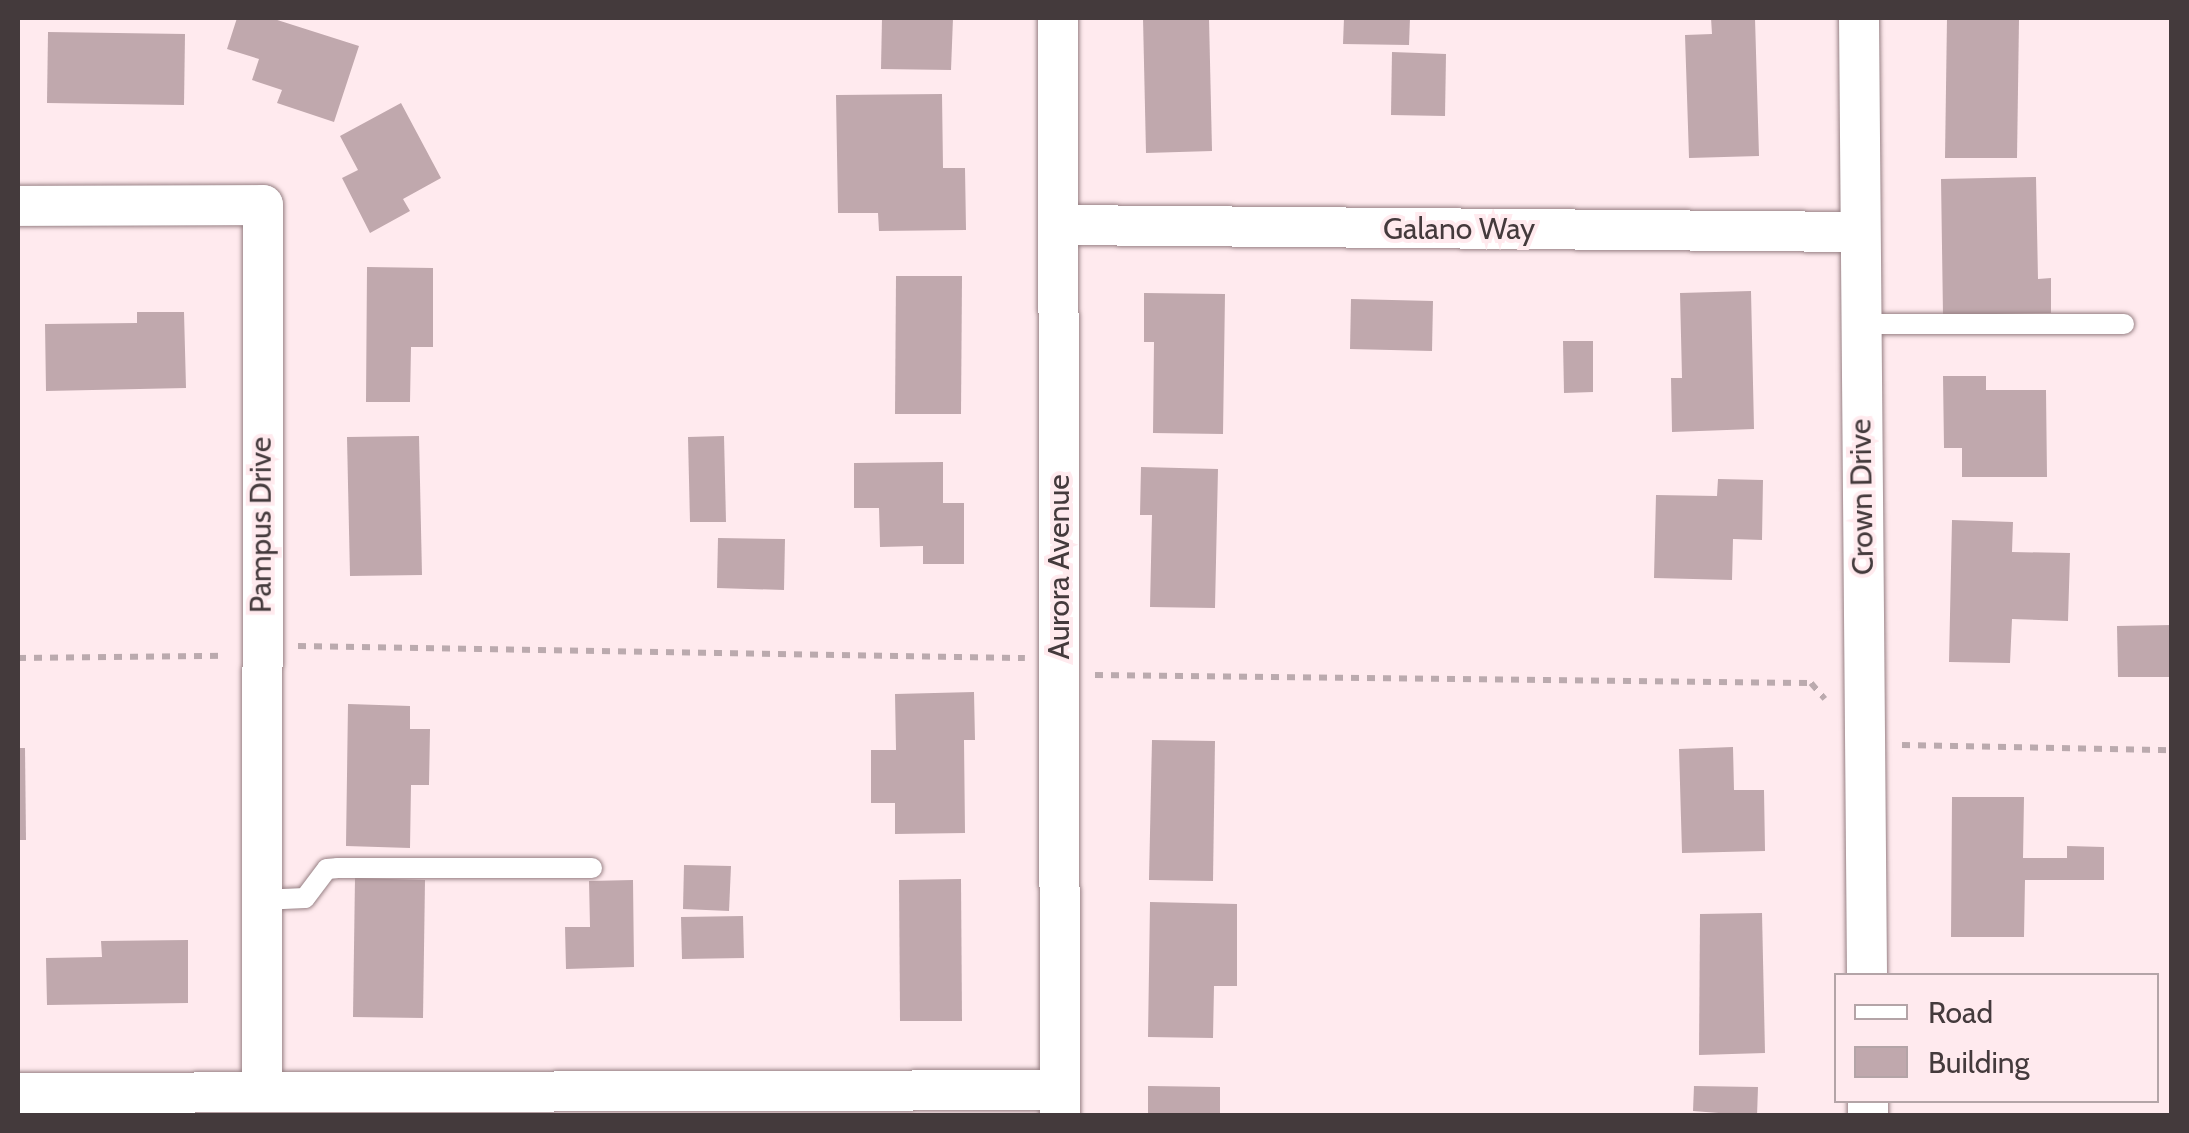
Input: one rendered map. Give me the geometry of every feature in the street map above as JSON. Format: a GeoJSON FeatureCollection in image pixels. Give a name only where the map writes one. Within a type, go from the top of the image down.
{"type":"FeatureCollection","features":[{"type":"Feature","properties":{"kind":"street","name":"Aurora Avenue"},"geometry":{"type":"LineString","coordinates":[[1058,18],[1060,1103]]}},
{"type":"Feature","properties":{"kind":"street","name":"Crown Drive"},"geometry":{"type":"LineString","coordinates":[[1858,18],[1867,973]]}},
{"type":"Feature","properties":{"kind":"street","name":"Pampus Drive"},"geometry":{"type":"LineString","coordinates":[[18,206],[263,205],[262,1091]]}},
{"type":"Feature","properties":{"kind":"street","name":"Galano Way"},"geometry":{"type":"LineString","coordinates":[[1059,225],[1860,232]]}},
{"type":"Feature","properties":{"kind":"street"},"geometry":{"type":"LineString","coordinates":[[18,1093],[262,1091],[1060,1103]]}},
{"type":"Feature","properties":{"kind":"lane"},"geometry":{"type":"LineString","coordinates":[[1861,324],[2124,324]]}},
{"type":"Feature","properties":{"kind":"lane"},"geometry":{"type":"LineString","coordinates":[[261,900],[305,898],[327,869],[592,868]]}},
{"type":"Feature","properties":{"kind":"path"},"geometry":{"type":"LineString","coordinates":[[18,658],[201,660],[303,645],[1012,655],[1102,677],[1811,683],[1864,745],[2172,750]]}},
{"type":"Feature","properties":{"kind":"building"},"geometry":{"type":"Polygon","coordinates":[[[237,18],[271,18],[359,46],[334,122],[277,103],[282,90],[252,80],[259,59],[227,49],[237,18]]]}},
{"type":"Feature","properties":{"kind":"building"},"geometry":{"type":"Polygon","coordinates":[[[882,18],[953,18],[951,70],[881,69],[882,18]]]}},
{"type":"Feature","properties":{"kind":"building"},"geometry":{"type":"Polygon","coordinates":[[[1143,18],[1209,18],[1212,151],[1146,153],[1143,18]]]}},
{"type":"Feature","properties":{"kind":"building"},"geometry":{"type":"Polygon","coordinates":[[[1344,18],[1410,18],[1409,45],[1343,44],[1344,18]]]}},
{"type":"Feature","properties":{"kind":"building"},"geometry":{"type":"Polygon","coordinates":[[[1711,18],[1755,18],[1759,156],[1689,158],[1685,35],[1712,34],[1711,18]]]}},
{"type":"Feature","properties":{"kind":"building"},"geometry":{"type":"Polygon","coordinates":[[[1947,18],[2019,19],[2017,158],[1945,158],[1947,18]]]}},
{"type":"Feature","properties":{"kind":"building"},"geometry":{"type":"Polygon","coordinates":[[[48,32],[185,34],[184,105],[47,103],[48,32]]]}},
{"type":"Feature","properties":{"kind":"building"},"geometry":{"type":"Polygon","coordinates":[[[1392,52],[1446,54],[1445,116],[1391,115],[1392,52]]]}},
{"type":"Feature","properties":{"kind":"building"},"geometry":{"type":"Polygon","coordinates":[[[942,94],[943,168],[965,168],[966,230],[879,231],[878,213],[838,213],[836,95],[942,94]]]}},
{"type":"Feature","properties":{"kind":"building"},"geometry":{"type":"Polygon","coordinates":[[[401,103],[441,178],[403,199],[410,211],[370,233],[342,178],[358,170],[340,136],[401,103]]]}},
{"type":"Feature","properties":{"kind":"building"},"geometry":{"type":"Polygon","coordinates":[[[2036,177],[2038,279],[2051,278],[2051,313],[1943,315],[1941,179],[2036,177]]]}},
{"type":"Feature","properties":{"kind":"building"},"geometry":{"type":"Polygon","coordinates":[[[367,267],[433,268],[433,347],[411,347],[410,402],[366,402],[367,267]]]}},
{"type":"Feature","properties":{"kind":"building"},"geometry":{"type":"Polygon","coordinates":[[[896,276],[962,276],[961,414],[895,414],[896,276]]]}},
{"type":"Feature","properties":{"kind":"building"},"geometry":{"type":"Polygon","coordinates":[[[1751,291],[1754,429],[1672,432],[1671,378],[1682,378],[1680,293],[1751,291]]]}},
{"type":"Feature","properties":{"kind":"building"},"geometry":{"type":"Polygon","coordinates":[[[1144,293],[1225,294],[1223,434],[1153,433],[1154,342],[1144,342],[1144,293]]]}},
{"type":"Feature","properties":{"kind":"building"},"geometry":{"type":"Polygon","coordinates":[[[1351,299],[1433,301],[1432,351],[1350,349],[1351,299]]]}},
{"type":"Feature","properties":{"kind":"building"},"geometry":{"type":"Polygon","coordinates":[[[137,312],[184,312],[186,388],[46,391],[45,324],[137,323],[137,312]]]}},
{"type":"Feature","properties":{"kind":"building"},"geometry":{"type":"Polygon","coordinates":[[[1563,341],[1593,341],[1593,392],[1564,393],[1563,341]]]}},
{"type":"Feature","properties":{"kind":"building"},"geometry":{"type":"Polygon","coordinates":[[[1943,376],[1986,376],[1986,390],[2046,390],[2047,477],[1962,477],[1962,448],[1944,448],[1943,376]]]}},
{"type":"Feature","properties":{"kind":"building"},"geometry":{"type":"Polygon","coordinates":[[[419,436],[422,575],[350,576],[347,437],[419,436]]]}},
{"type":"Feature","properties":{"kind":"building"},"geometry":{"type":"Polygon","coordinates":[[[724,436],[726,522],[690,522],[688,437],[724,436]]]}},
{"type":"Feature","properties":{"kind":"building"},"geometry":{"type":"Polygon","coordinates":[[[943,462],[943,503],[964,503],[964,564],[923,564],[923,546],[880,547],[879,508],[854,508],[854,463],[943,462]]]}},
{"type":"Feature","properties":{"kind":"building"},"geometry":{"type":"Polygon","coordinates":[[[1141,467],[1218,469],[1215,608],[1150,607],[1152,515],[1140,515],[1141,467]]]}},
{"type":"Feature","properties":{"kind":"building"},"geometry":{"type":"Polygon","coordinates":[[[1718,479],[1763,480],[1762,540],[1733,539],[1732,580],[1654,578],[1656,495],[1717,496],[1718,479]]]}},
{"type":"Feature","properties":{"kind":"building"},"geometry":{"type":"Polygon","coordinates":[[[1952,520],[2013,522],[2012,552],[2070,553],[2068,621],[2012,619],[2010,663],[1949,662],[1952,520]]]}},
{"type":"Feature","properties":{"kind":"building"},"geometry":{"type":"Polygon","coordinates":[[[718,538],[785,539],[784,590],[717,588],[718,538]]]}},
{"type":"Feature","properties":{"kind":"building"},"geometry":{"type":"Polygon","coordinates":[[[2172,625],[2172,677],[2118,677],[2117,626],[2172,625]]]}},
{"type":"Feature","properties":{"kind":"building"},"geometry":{"type":"Polygon","coordinates":[[[974,692],[975,740],[964,740],[965,833],[895,834],[895,803],[871,803],[871,750],[896,750],[895,694],[974,692]]]}},
{"type":"Feature","properties":{"kind":"building"},"geometry":{"type":"Polygon","coordinates":[[[348,704],[410,706],[410,729],[430,729],[429,785],[411,785],[410,848],[346,846],[348,704]]]}},
{"type":"Feature","properties":{"kind":"building"},"geometry":{"type":"Polygon","coordinates":[[[1152,740],[1215,741],[1213,881],[1149,880],[1152,740]]]}},
{"type":"Feature","properties":{"kind":"building"},"geometry":{"type":"Polygon","coordinates":[[[1733,747],[1734,790],[1764,790],[1765,851],[1682,853],[1679,749],[1733,747]]]}},
{"type":"Feature","properties":{"kind":"building"},"geometry":{"type":"Polygon","coordinates":[[[18,748],[25,748],[26,840],[18,840],[18,748]]]}},
{"type":"Feature","properties":{"kind":"building"},"geometry":{"type":"Polygon","coordinates":[[[1952,797],[2024,797],[2023,858],[2067,858],[2067,846],[2104,847],[2104,880],[2025,880],[2024,937],[1951,937],[1952,797]]]}},
{"type":"Feature","properties":{"kind":"building"},"geometry":{"type":"Polygon","coordinates":[[[684,865],[731,866],[729,911],[683,909],[684,865]]]}},
{"type":"Feature","properties":{"kind":"building"},"geometry":{"type":"Polygon","coordinates":[[[355,878],[425,880],[423,1018],[353,1017],[355,878]]]}},
{"type":"Feature","properties":{"kind":"building"},"geometry":{"type":"Polygon","coordinates":[[[961,879],[962,1021],[900,1021],[899,880],[961,879]]]}},
{"type":"Feature","properties":{"kind":"building"},"geometry":{"type":"Polygon","coordinates":[[[633,880],[634,967],[566,969],[565,927],[590,927],[589,881],[633,880]]]}},
{"type":"Feature","properties":{"kind":"building"},"geometry":{"type":"Polygon","coordinates":[[[1150,902],[1237,904],[1237,986],[1214,986],[1213,1038],[1148,1037],[1150,902]]]}},
{"type":"Feature","properties":{"kind":"building"},"geometry":{"type":"Polygon","coordinates":[[[1762,913],[1765,1053],[1699,1055],[1700,914],[1762,913]]]}},
{"type":"Feature","properties":{"kind":"building"},"geometry":{"type":"Polygon","coordinates":[[[743,916],[744,958],[682,959],[681,917],[743,916]]]}},
{"type":"Feature","properties":{"kind":"building"},"geometry":{"type":"Polygon","coordinates":[[[188,940],[188,1003],[47,1005],[46,958],[102,957],[101,941],[188,940]]]}},
{"type":"Feature","properties":{"kind":"building"},"geometry":{"type":"Polygon","coordinates":[[[1148,1086],[1220,1087],[1220,1116],[1148,1116],[1148,1086]]]}},
{"type":"Feature","properties":{"kind":"building"},"geometry":{"type":"Polygon","coordinates":[[[1694,1086],[1758,1087],[1757,1116],[1693,1111],[1694,1086]]]}}]}
